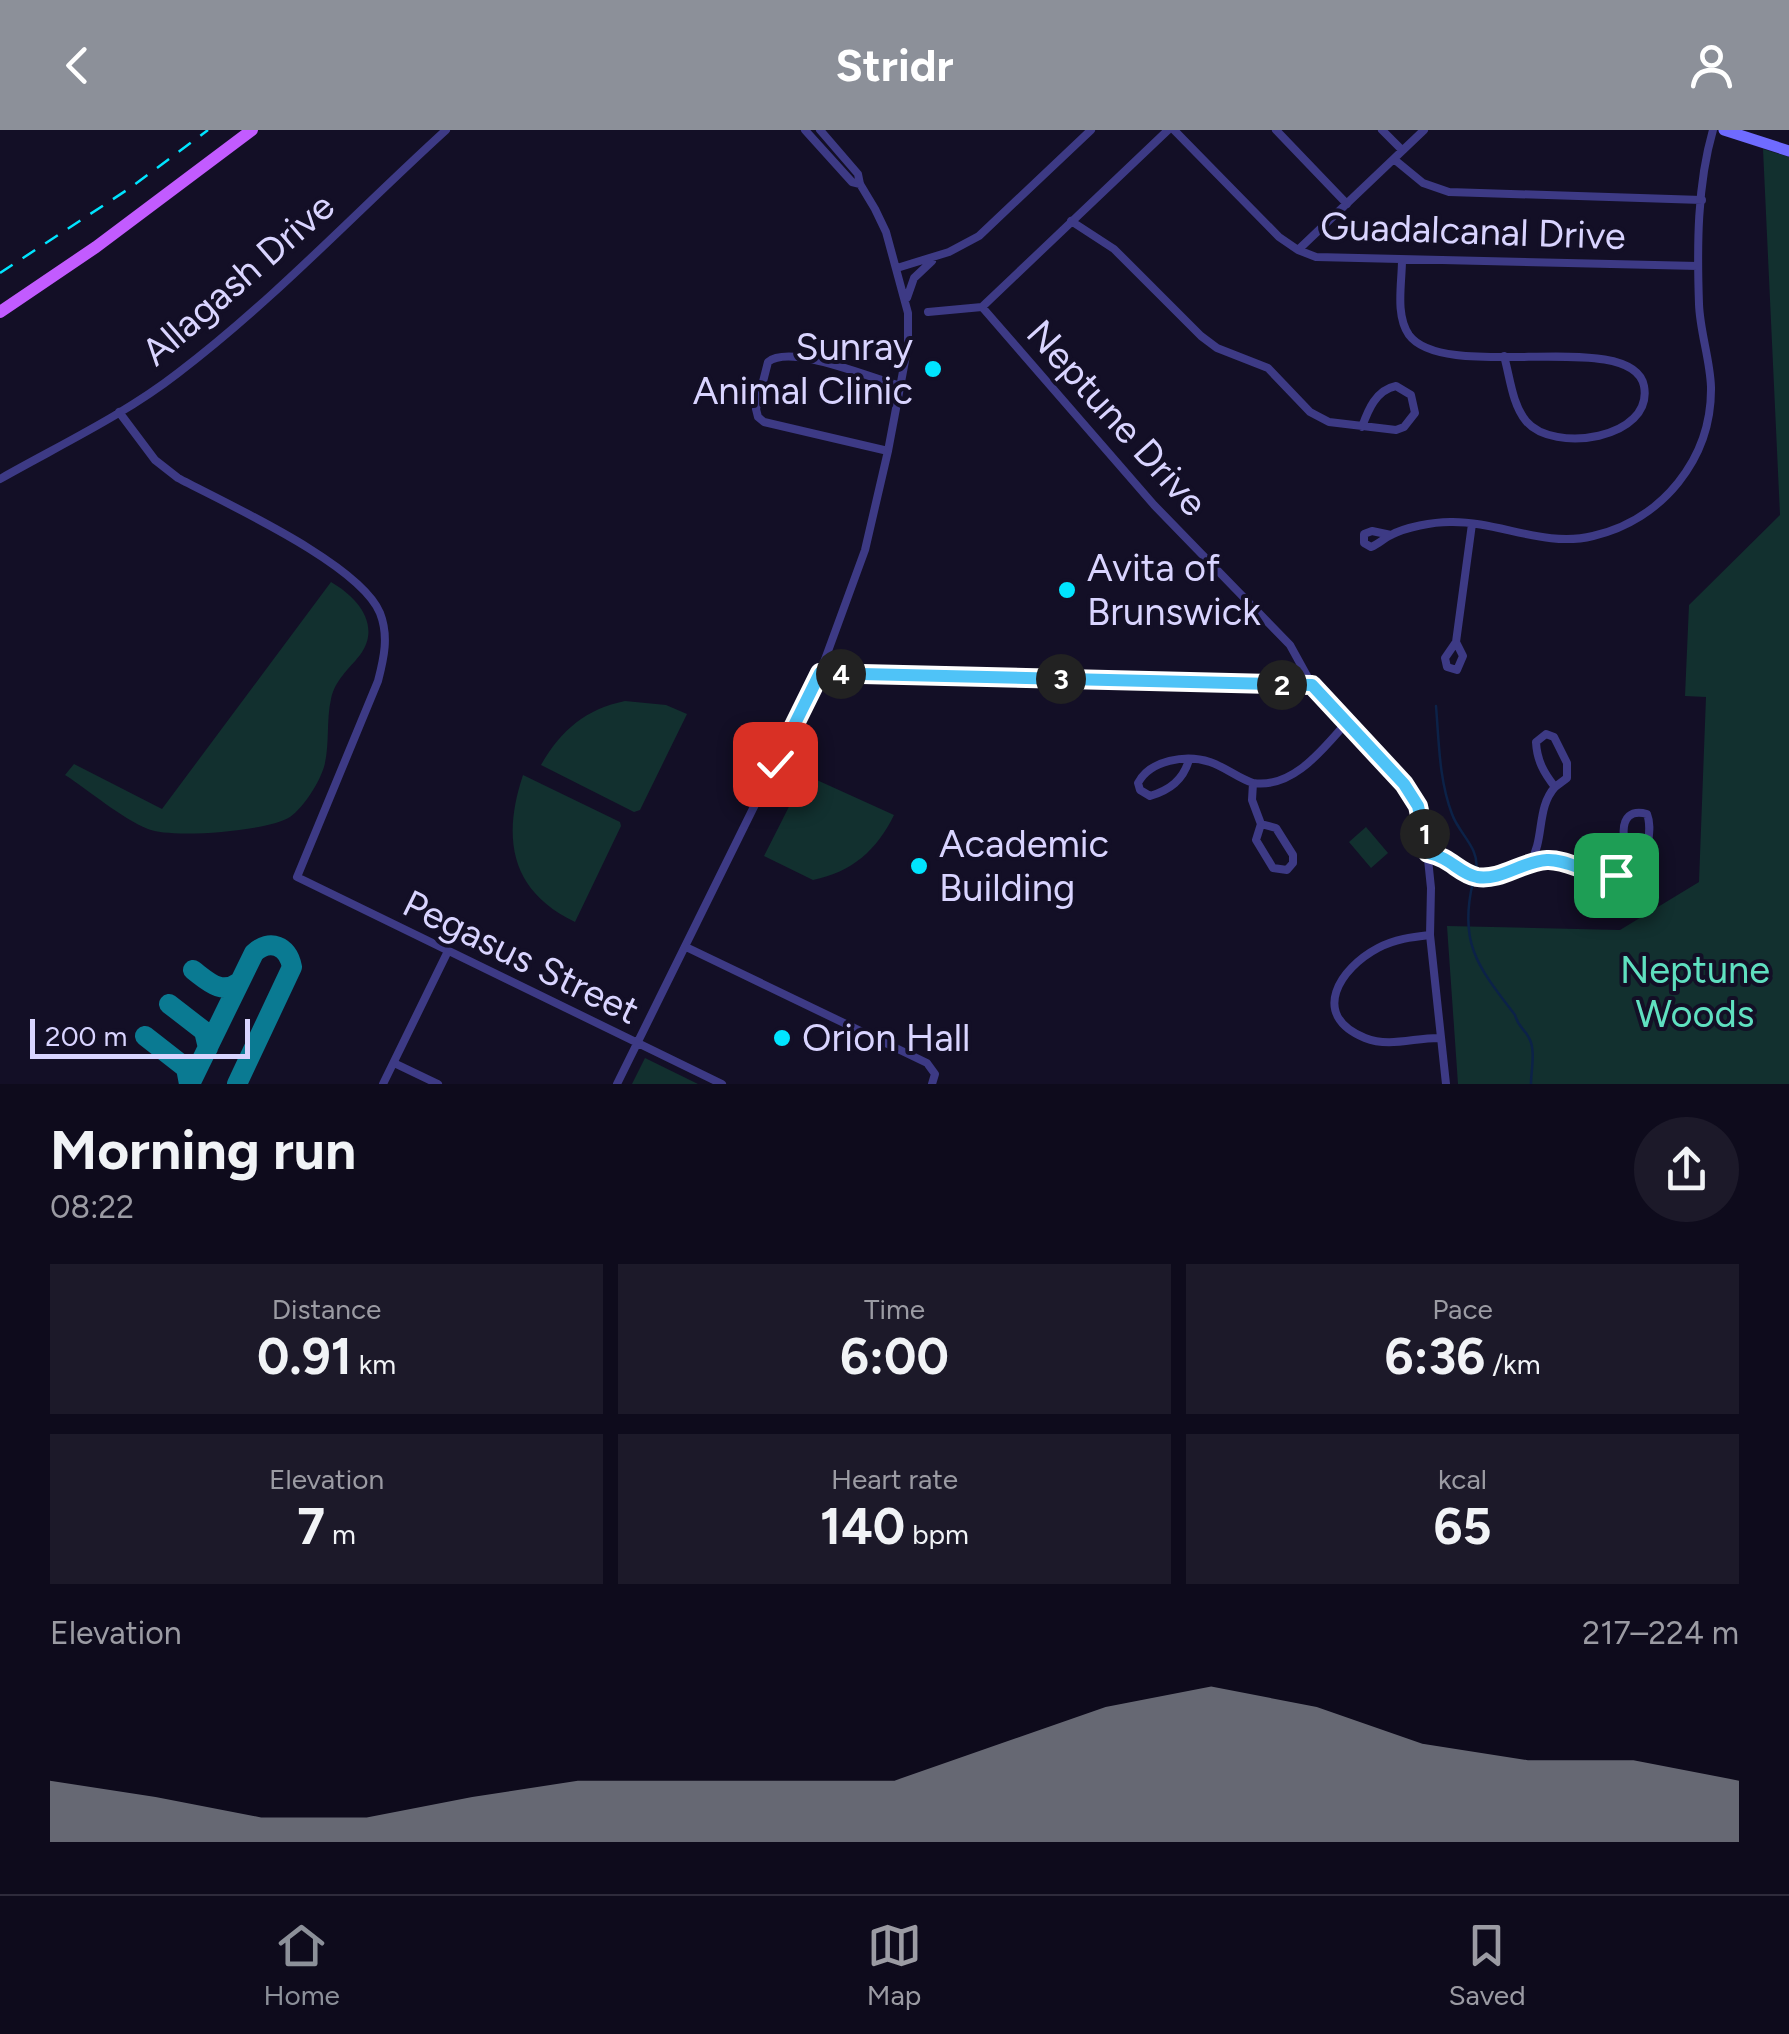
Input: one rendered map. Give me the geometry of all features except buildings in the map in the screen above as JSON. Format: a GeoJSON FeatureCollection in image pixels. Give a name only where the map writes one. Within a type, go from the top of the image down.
{"type":"FeatureCollection","features":[{"type":"Feature","properties":{"kind":"main road"},"geometry":{"type":"LineString","coordinates":[[0,312],[96,247],[252,130]]}},
{"type":"Feature","properties":{"kind":"main road"},"geometry":{"type":"LineString","coordinates":[[1724,130],[1789,151]]}},
{"type":"Feature","properties":{"kind":"street","name":"Allagash Drive"},"geometry":{"type":"LineString","coordinates":[[0,479],[175,376],[229,332],[446,130]]}},
{"type":"Feature","properties":{"kind":"street"},"geometry":{"type":"LineString","coordinates":[[805,130],[852,182],[860,184]]}},
{"type":"Feature","properties":{"kind":"street"},"geometry":{"type":"LineString","coordinates":[[617,1084],[820,673],[865,550],[902,386],[908,345],[906,302],[886,232],[858,174],[820,130]]}},
{"type":"Feature","properties":{"kind":"street"},"geometry":{"type":"LineString","coordinates":[[897,268],[938,256],[992,226],[1091,130]]}},
{"type":"Feature","properties":{"kind":"street"},"geometry":{"type":"LineString","coordinates":[[928,312],[982,307],[1171,130]]}},
{"type":"Feature","properties":{"kind":"street","name":"Guadalcanal Drive"},"geometry":{"type":"LineString","coordinates":[[1171,130],[1280,237],[1298,250],[1326,258],[1698,266]]}},
{"type":"Feature","properties":{"kind":"street"},"geometry":{"type":"LineString","coordinates":[[1276,130],[1348,204]]}},
{"type":"Feature","properties":{"kind":"street"},"geometry":{"type":"LineString","coordinates":[[1382,130],[1402,150]]}},
{"type":"Feature","properties":{"kind":"street"},"geometry":{"type":"LineString","coordinates":[[1298,250],[1424,130]]}},
{"type":"Feature","properties":{"kind":"street"},"geometry":{"type":"LineString","coordinates":[[1391,535],[1442,522],[1472,524],[1536,538],[1589,538],[1638,518],[1679,484],[1704,437],[1710,412],[1711,385],[1702,334],[1698,266],[1703,167],[1713,130]]}},
{"type":"Feature","properties":{"kind":"street"},"geometry":{"type":"LineString","coordinates":[[1395,160],[1423,184],[1449,192],[1702,200]]}},
{"type":"Feature","properties":{"kind":"street"},"geometry":{"type":"LineString","coordinates":[[1071,222],[1114,249],[1217,348],[1268,368],[1318,417],[1344,426],[1387,430],[1404,427],[1414,412],[1411,395],[1396,386],[1387,388],[1368,411],[1362,427]]}},
{"type":"Feature","properties":{"kind":"street"},"geometry":{"type":"LineString","coordinates":[[906,302],[914,278],[938,256]]}},
{"type":"Feature","properties":{"kind":"street"},"geometry":{"type":"LineString","coordinates":[[1402,260],[1402,316],[1408,333],[1419,346],[1436,354],[1504,356],[1620,362],[1642,378],[1642,404],[1633,420],[1619,429],[1594,436],[1550,437],[1534,429],[1522,416],[1504,356]]}},
{"type":"Feature","properties":{"kind":"street","name":"Neptune Drive"},"geometry":{"type":"LineString","coordinates":[[982,307],[1154,505],[1290,645],[1312,685],[1404,784],[1418,806],[1428,853],[1430,934],[1446,1084]]}},
{"type":"Feature","properties":{"kind":"street"},"geometry":{"type":"LineString","coordinates":[[888,451],[764,422],[756,409],[768,362],[783,355],[842,367],[902,386]]}},
{"type":"Feature","properties":{"kind":"street","name":"Pegasus Street"},"geometry":{"type":"LineString","coordinates":[[119,412],[155,460],[178,478],[334,565],[358,583],[381,615],[385,652],[378,681],[297,877],[722,1084]]}},
{"type":"Feature","properties":{"kind":"street"},"geometry":{"type":"LineString","coordinates":[[1456,642],[1472,524]]}},
{"type":"Feature","properties":{"kind":"street"},"geometry":{"type":"LineString","coordinates":[[820,673],[1312,685]]}},
{"type":"Feature","properties":{"kind":"street"},"geometry":{"type":"LineString","coordinates":[[1189,760],[1182,779],[1150,796],[1140,790],[1138,783],[1143,774],[1172,759],[1189,760],[1210,762],[1253,784],[1273,783],[1289,777],[1323,749],[1347,722]]}},
{"type":"Feature","properties":{"kind":"street"},"geometry":{"type":"LineString","coordinates":[[1530,863],[1539,845],[1547,796],[1567,778],[1566,763],[1554,737],[1546,734],[1536,742],[1536,748],[1542,770],[1556,787]]}},
{"type":"Feature","properties":{"kind":"street"},"geometry":{"type":"LineString","coordinates":[[1253,784],[1252,800],[1261,824],[1256,840],[1273,868],[1287,870],[1293,855],[1276,828],[1261,824]]}},
{"type":"Feature","properties":{"kind":"street"},"geometry":{"type":"LineString","coordinates":[[1428,853],[1452,861],[1472,876],[1485,878],[1544,860],[1616,875],[1634,866],[1648,853],[1650,820],[1647,814],[1638,812],[1629,814],[1624,822],[1625,853],[1634,866]]}},
{"type":"Feature","properties":{"kind":"street"},"geometry":{"type":"LineString","coordinates":[[1430,934],[1401,938],[1365,956],[1347,971],[1334,990],[1334,1005],[1343,1023],[1366,1038],[1390,1042],[1442,1038]]}},
{"type":"Feature","properties":{"kind":"street"},"geometry":{"type":"LineString","coordinates":[[686,947],[928,1063],[932,1084]]}},
{"type":"Feature","properties":{"kind":"street"},"geometry":{"type":"LineString","coordinates":[[383,1084],[448,951]]}},
{"type":"Feature","properties":{"kind":"street"},"geometry":{"type":"LineString","coordinates":[[394,1063],[438,1084]]}},
{"type":"Feature","properties":{"kind":"green space","name":"Neptune Woods"},"geometry":{"type":"Polygon","coordinates":[[[1763,149],[1789,157],[1789,1084],[1458,1084],[1447,926],[1620,930],[1699,882],[1706,697],[1685,696],[1689,605],[1780,515],[1763,149]]]}},
{"type":"Feature","properties":{"kind":"green space"},"geometry":{"type":"Polygon","coordinates":[[[331,582],[364,613],[368,633],[360,655],[333,692],[322,773],[306,801],[290,817],[242,830],[160,832],[127,818],[65,775],[74,764],[162,809],[331,582]]]}},
{"type":"Feature","properties":{"kind":"green space"},"geometry":{"type":"Polygon","coordinates":[[[625,701],[666,705],[687,714],[640,810],[634,812],[541,765],[557,741],[576,723],[598,709],[625,701]]]}},
{"type":"Feature","properties":{"kind":"green space"},"geometry":{"type":"Polygon","coordinates":[[[523,775],[620,822],[575,922],[536,895],[517,860],[513,820],[523,775]]]}},
{"type":"Feature","properties":{"kind":"green space"},"geometry":{"type":"Polygon","coordinates":[[[804,777],[894,815],[880,839],[862,858],[813,880],[764,856],[804,777]]]}},
{"type":"Feature","properties":{"kind":"green space"},"geometry":{"type":"Polygon","coordinates":[[[1366,827],[1388,853],[1371,868],[1349,842],[1366,827]]]}},
{"type":"Feature","properties":{"kind":"green space"},"geometry":{"type":"Polygon","coordinates":[[[645,1058],[698,1084],[632,1084],[645,1058]]]}},
{"type":"Feature","properties":{"kind":"waterway"},"geometry":{"type":"LineString","coordinates":[[1436,706],[1444,788],[1455,821],[1475,855],[1476,870]]}},
{"type":"Feature","properties":{"kind":"waterway"},"geometry":{"type":"LineString","coordinates":[[1473,882],[1470,939],[1482,969],[1531,1043],[1531,1084]]}},
{"type":"Feature","properties":{"kind":"taxiway"},"geometry":{"type":"LineString","coordinates":[[190,1084],[254,953],[266,946],[278,946],[287,954],[292,967],[237,1084]]}},
{"type":"Feature","properties":{"kind":"taxiway"},"geometry":{"type":"LineString","coordinates":[[193,970],[221,987],[239,982]]}},
{"type":"Feature","properties":{"kind":"taxiway"},"geometry":{"type":"LineString","coordinates":[[169,1004],[204,1031],[208,1048]]}},
{"type":"Feature","properties":{"kind":"taxiway"},"geometry":{"type":"LineString","coordinates":[[145,1036],[186,1068],[189,1084]]}},
{"type":"Feature","properties":{"kind":"railway"},"geometry":{"type":"LineString","coordinates":[[0,273],[130,188],[208,130]]}},
{"type":"Feature","properties":{"kind":"place","name":"Sunray Animal Clinic"},"geometry":{"type":"Point","coordinates":[933,369]}},
{"type":"Feature","properties":{"kind":"place","name":"Avita of Brunswick"},"geometry":{"type":"Point","coordinates":[1067,590]}},
{"type":"Feature","properties":{"kind":"place","name":"Academic Building"},"geometry":{"type":"Point","coordinates":[919,866]}},
{"type":"Feature","properties":{"kind":"place","name":"Orion Hall"},"geometry":{"type":"Point","coordinates":[782,1038]}},
{"type":"Feature","properties":{"kind":"route"},"geometry":{"type":"LineString","coordinates":[[775,764],[820,673],[1312,685],[1404,784],[1418,806],[1428,853],[1452,861],[1472,876],[1485,878],[1544,860],[1560,861],[1586,872],[1616,875]]}}]}
